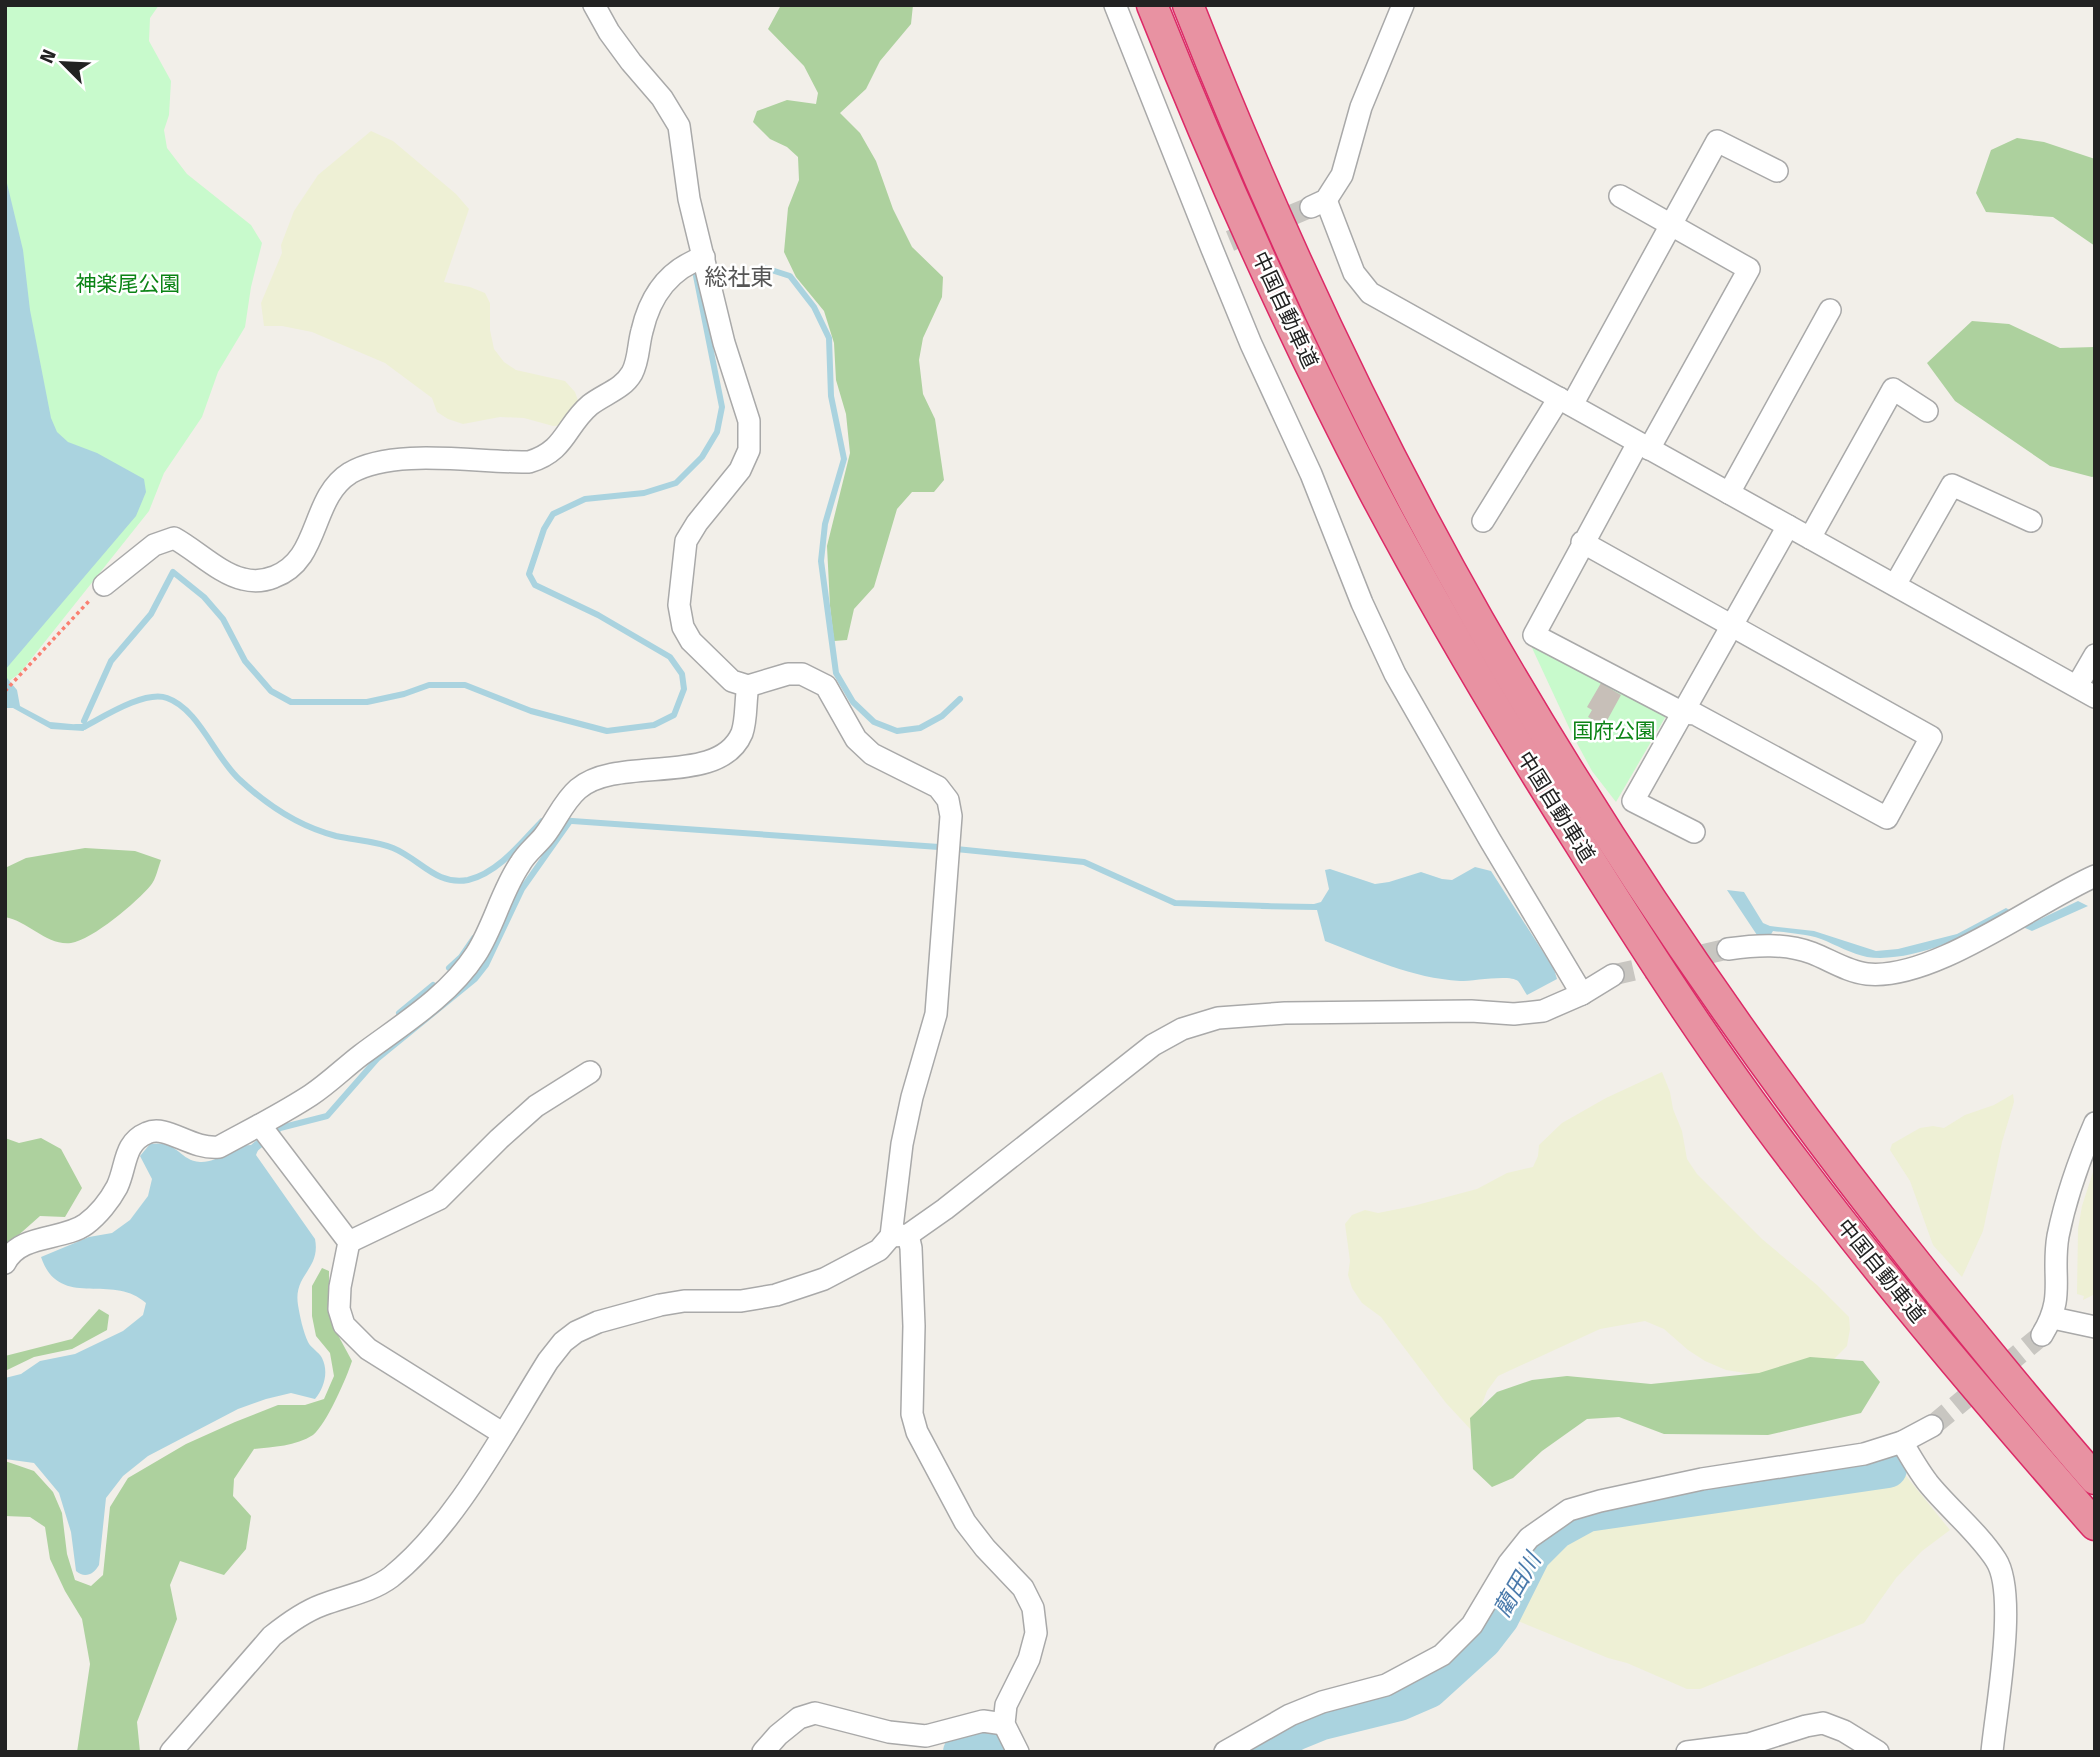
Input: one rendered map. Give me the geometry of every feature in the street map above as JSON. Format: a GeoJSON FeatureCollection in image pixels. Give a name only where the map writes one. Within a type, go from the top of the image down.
{"type":"FeatureCollection","features":[{"type":"Feature","properties":{"kind":"highway","name":"中国自動車道"},"geometry":{"type":"LineString","coordinates":[[1153,5],[1196,115],[1312,368],[1374,491],[1446,622],[1534,771],[1704,1037],[1793,1160],[1960,1369],[2095,1525]]}},
{"type":"Feature","properties":{"kind":"highway","name":"中国自動車道"},"geometry":{"type":"LineString","coordinates":[[1188,5],[1282,231],[1352,378],[1479,620],[1561,757],[1646,892],[1734,1022],[1818,1138],[1983,1347],[2095,1479]]}},
{"type":"Feature","properties":{"kind":"street"},"geometry":{"type":"LineString","coordinates":[[594,5],[609,32],[662,98],[679,126],[688,199],[724,343],[749,421],[749,450],[740,470],[697,523],[686,541],[680,606],[683,627],[691,641],[732,681],[748,686],[788,674],[802,674],[827,686],[856,739],[872,754],[923,778],[938,788],[948,800],[951,817],[936,1014],[907,1121],[899,1235],[911,1248],[914,1326],[912,1414],[917,1432],[965,1521],[985,1548],[1023,1588],[1033,1608],[1036,1633],[1029,1659],[1006,1705],[1004,1724],[1018,1752]]}},
{"type":"Feature","properties":{"kind":"street"},"geometry":{"type":"LineString","coordinates":[[1115,5],[1221,245],[1251,344],[1311,474],[1362,603],[1395,674],[1582,994]]}},
{"type":"Feature","properties":{"kind":"street"},"geometry":{"type":"LineString","coordinates":[[1403,5],[1361,107],[1342,175],[1319,204],[1354,274],[1370,293],[2086,692],[2095,655]]}},
{"type":"Feature","properties":{"kind":"street"},"geometry":{"type":"LineString","coordinates":[[1483,521],[1566,401],[1672,224],[1717,141],[1777,171]]}},
{"type":"Feature","properties":{"kind":"street"},"geometry":{"type":"LineString","coordinates":[[1582,542],[1931,737],[1887,818],[1695,714],[1683,713],[1534,635],[1582,542],[1644,446],[1749,269],[1620,196]]}},
{"type":"Feature","properties":{"kind":"street"},"geometry":{"type":"LineString","coordinates":[[104,585],[154,544],[174,538],[226,572],[243,579],[262,581],[285,573],[298,563],[310,542],[335,484],[351,472],[379,462],[456,459],[529,462],[544,458],[563,442],[578,417],[590,405],[625,384],[637,360],[641,331],[652,301],[664,281],[688,263],[704,257]]}},
{"type":"Feature","properties":{"kind":"street"},"geometry":{"type":"LineString","coordinates":[[1729,493],[1830,310]]}},
{"type":"Feature","properties":{"kind":"street"},"geometry":{"type":"LineString","coordinates":[[1810,538],[1893,389],[1927,411]]}},
{"type":"Feature","properties":{"kind":"street"},"geometry":{"type":"LineString","coordinates":[[1895,584],[1952,485],[2031,521]]}},
{"type":"Feature","properties":{"kind":"street"},"geometry":{"type":"LineString","coordinates":[[1694,832],[1633,801],[1788,526]]}},
{"type":"Feature","properties":{"kind":"street"},"geometry":{"type":"LineString","coordinates":[[5,1263],[16,1249],[84,1226],[106,1204],[117,1186],[128,1150],[135,1140],[149,1132],[163,1130],[205,1149],[219,1147],[326,1084],[420,1012],[475,956],[520,863],[544,836],[563,806],[578,789],[595,778],[615,772],[682,767],[716,758],[731,749],[741,735],[748,686]]}},
{"type":"Feature","properties":{"kind":"street"},"geometry":{"type":"LineString","coordinates":[[1728,949],[1773,945],[1808,952],[1867,974],[1890,973],[1918,967],[1948,955],[2095,876]]}},
{"type":"Feature","properties":{"kind":"street"},"geometry":{"type":"LineString","coordinates":[[171,1752],[272,1636],[290,1621],[320,1606],[375,1587],[391,1576],[425,1543],[451,1512],[548,1361],[563,1342],[576,1332],[598,1322],[660,1305],[684,1301],[741,1301],[776,1295],[824,1279],[846,1268],[879,1250],[967,1192],[1153,1045],[1182,1029],[1218,1018],[1285,1013],[1471,1011],[1514,1014],[1543,1011],[1582,994],[1613,975]]}},
{"type":"Feature","properties":{"kind":"street"},"geometry":{"type":"LineString","coordinates":[[349,1242],[439,1199],[536,1106],[590,1072]]}},
{"type":"Feature","properties":{"kind":"street"},"geometry":{"type":"LineString","coordinates":[[2095,1123],[2076,1169],[2062,1219],[2055,1262],[2058,1295],[2048,1327],[2095,1327]]}},
{"type":"Feature","properties":{"kind":"street"},"geometry":{"type":"LineString","coordinates":[[260,1125],[349,1242],[340,1287],[339,1309],[344,1325],[369,1349],[502,1433]]}},
{"type":"Feature","properties":{"kind":"street"},"geometry":{"type":"LineString","coordinates":[[1224,1752],[1290,1715],[1322,1702],[1386,1685],[1441,1655],[1472,1625],[1509,1563],[1529,1538],[1569,1510],[1702,1479],[1864,1454],[1902,1442],[1931,1426]]}},
{"type":"Feature","properties":{"kind":"street"},"geometry":{"type":"LineString","coordinates":[[1902,1442],[1928,1483],[1996,1561],[2003,1577],[2006,1597],[2004,1637],[1992,1752]]}},
{"type":"Feature","properties":{"kind":"street"},"geometry":{"type":"LineString","coordinates":[[763,1752],[799,1718],[815,1713],[889,1732],[926,1736],[983,1721],[1004,1724]]}},
{"type":"Feature","properties":{"kind":"street"},"geometry":{"type":"LineString","coordinates":[[1688,1752],[1749,1744],[1823,1723],[1844,1731],[1878,1752]]}},
{"type":"Feature","properties":{"kind":"path"},"geometry":{"type":"LineString","coordinates":[[5,691],[104,585]]}},
{"type":"Feature","properties":{"kind":"green space","name":"神楽尾公園"},"geometry":{"type":"Polygon","coordinates":[[[5,5],[159,5],[150,18],[149,41],[171,81],[169,115],[164,130],[167,148],[187,174],[251,225],[262,243],[245,327],[218,372],[202,417],[164,473],[149,511],[20,673],[5,684],[5,5]]]}},
{"type":"Feature","properties":{"kind":"green space"},"geometry":{"type":"Polygon","coordinates":[[[781,5],[913,5],[911,24],[880,61],[866,89],[840,113],[860,133],[876,161],[893,209],[912,247],[943,277],[942,297],[923,338],[919,360],[923,394],[935,419],[944,480],[934,492],[912,492],[897,509],[874,587],[854,609],[847,640],[834,641],[827,546],[850,453],[846,414],[836,380],[834,343],[824,311],[796,277],[784,252],[788,208],[799,180],[798,157],[787,147],[770,139],[753,122],[757,111],[787,100],[816,104],[818,93],[804,66],[768,29],[781,5]]]}},
{"type":"Feature","properties":{"kind":"green space"},"geometry":{"type":"Polygon","coordinates":[[[371,131],[393,141],[456,194],[469,209],[444,282],[485,293],[490,303],[490,330],[494,349],[504,362],[516,370],[565,381],[575,392],[580,406],[566,425],[553,426],[524,418],[500,417],[463,424],[437,412],[432,398],[385,363],[312,332],[282,326],[264,326],[261,303],[282,253],[281,245],[294,211],[318,175],[371,131]]]}},
{"type":"Feature","properties":{"kind":"green space"},"geometry":{"type":"Polygon","coordinates":[[[2017,138],[2044,142],[2095,159],[2095,246],[2053,217],[1986,212],[1976,193],[1991,150],[2017,138]]]}},
{"type":"Feature","properties":{"kind":"green space"},"geometry":{"type":"Polygon","coordinates":[[[1972,321],[2009,324],[2060,348],[2095,347],[2095,476],[2050,466],[1955,401],[1927,363],[1972,321]]]}},
{"type":"Feature","properties":{"kind":"green space","name":"国府公園"},"geometry":{"type":"Polygon","coordinates":[[[1527,637],[1666,716],[1616,802],[1592,771],[1572,734],[1527,637]]]}},
{"type":"Feature","properties":{"kind":"green space"},"geometry":{"type":"Polygon","coordinates":[[[85,848],[135,851],[161,860],[154,880],[144,892],[114,919],[80,940],[71,943],[54,941],[5,917],[5,868],[26,858],[85,848]]]}},
{"type":"Feature","properties":{"kind":"green space"},"geometry":{"type":"Polygon","coordinates":[[[1662,1072],[1682,1131],[1687,1159],[1697,1174],[1762,1239],[1817,1285],[1849,1317],[1847,1346],[1833,1360],[1758,1375],[1726,1370],[1705,1361],[1664,1329],[1645,1321],[1600,1329],[1498,1376],[1487,1391],[1472,1431],[1446,1403],[1381,1317],[1362,1303],[1352,1288],[1348,1275],[1350,1261],[1345,1224],[1352,1215],[1365,1210],[1378,1213],[1413,1206],[1477,1189],[1507,1173],[1533,1167],[1539,1145],[1562,1123],[1606,1098],[1662,1072]]]}},
{"type":"Feature","properties":{"kind":"green space"},"geometry":{"type":"Polygon","coordinates":[[[2013,1094],[2014,1102],[2002,1142],[1983,1231],[1962,1277],[1933,1245],[1910,1181],[1890,1150],[1892,1144],[1920,1128],[1944,1128],[1965,1115],[1994,1105],[2013,1094]]]}},
{"type":"Feature","properties":{"kind":"green space"},"geometry":{"type":"Polygon","coordinates":[[[5,1138],[19,1143],[41,1138],[61,1149],[82,1188],[65,1217],[40,1216],[5,1247],[5,1138]]]}},
{"type":"Feature","properties":{"kind":"green space"},"geometry":{"type":"Polygon","coordinates":[[[2095,1166],[2095,1294],[2083,1300],[2084,1296],[2077,1294],[2078,1229],[2082,1206],[2095,1166]]]}},
{"type":"Feature","properties":{"kind":"green space"},"geometry":{"type":"Polygon","coordinates":[[[322,1268],[329,1271],[329,1308],[339,1337],[352,1361],[336,1400],[313,1435],[292,1444],[254,1449],[234,1479],[233,1496],[251,1516],[246,1549],[224,1575],[180,1561],[170,1585],[177,1619],[137,1722],[140,1752],[77,1752],[90,1664],[82,1619],[50,1559],[45,1527],[30,1517],[5,1516],[5,1461],[34,1471],[53,1492],[62,1513],[67,1554],[75,1580],[91,1586],[103,1575],[110,1507],[128,1478],[186,1444],[235,1422],[278,1405],[305,1405],[324,1399],[334,1376],[330,1353],[316,1336],[312,1316],[312,1286],[322,1268]]]}},
{"type":"Feature","properties":{"kind":"green space"},"geometry":{"type":"Polygon","coordinates":[[[99,1309],[109,1315],[107,1330],[72,1349],[34,1357],[5,1371],[5,1356],[72,1339],[99,1309]]]}},
{"type":"Feature","properties":{"kind":"green space"},"geometry":{"type":"Polygon","coordinates":[[[1810,1357],[1863,1361],[1880,1382],[1861,1413],[1768,1435],[1664,1434],[1619,1417],[1587,1419],[1542,1451],[1513,1478],[1492,1487],[1473,1469],[1470,1418],[1497,1392],[1532,1380],[1567,1376],[1651,1384],[1759,1373],[1810,1357]]]}},
{"type":"Feature","properties":{"kind":"green space"},"geometry":{"type":"Polygon","coordinates":[[[1902,1471],[1950,1530],[1922,1551],[1896,1578],[1864,1623],[1700,1689],[1687,1689],[1513,1619],[1522,1592],[1545,1557],[1571,1534],[1591,1524],[1699,1504],[1716,1506],[1902,1471]]]}},
{"type":"Feature","properties":{"kind":"water"},"geometry":{"type":"Polygon","coordinates":[[[5,175],[23,250],[30,310],[51,418],[57,432],[68,442],[97,453],[144,479],[146,492],[136,516],[5,670],[5,175]]]}},
{"type":"Feature","properties":{"kind":"water"},"geometry":{"type":"Polygon","coordinates":[[[7,678],[17,690],[20,706],[50,722],[82,725],[84,731],[51,729],[13,708],[5,708],[7,678]]]}},
{"type":"Feature","properties":{"kind":"water"},"geometry":{"type":"Polygon","coordinates":[[[1475,867],[1491,871],[1554,969],[1557,979],[1527,995],[1514,979],[1460,981],[1425,976],[1325,941],[1317,910],[1261,909],[1259,903],[1321,902],[1329,889],[1325,870],[1330,869],[1375,884],[1421,872],[1452,880],[1475,867]]]}},
{"type":"Feature","properties":{"kind":"water"},"geometry":{"type":"Polygon","coordinates":[[[1727,890],[1744,892],[1763,923],[1770,926],[1814,931],[1876,951],[1898,949],[1957,934],[2006,908],[2032,923],[2078,901],[2088,906],[2032,931],[2002,918],[1937,947],[1884,958],[1861,956],[1821,939],[1803,935],[1773,931],[1770,936],[1759,938],[1727,890]]]}},
{"type":"Feature","properties":{"kind":"water"},"geometry":{"type":"Polygon","coordinates":[[[257,1140],[260,1145],[256,1155],[315,1239],[314,1258],[299,1286],[298,1305],[308,1342],[324,1363],[325,1374],[321,1390],[315,1399],[291,1393],[238,1409],[148,1456],[123,1476],[106,1498],[99,1565],[95,1571],[83,1575],[76,1571],[71,1532],[59,1493],[34,1463],[5,1459],[5,1378],[21,1374],[40,1361],[75,1354],[123,1331],[143,1315],[146,1303],[132,1294],[118,1290],[73,1287],[60,1283],[49,1273],[41,1257],[89,1237],[112,1233],[130,1220],[148,1196],[152,1179],[140,1156],[150,1144],[167,1145],[187,1158],[207,1162],[251,1145],[257,1140]]]}},
{"type":"Feature","properties":{"kind":"building"},"geometry":{"type":"Polygon","coordinates":[[[1601,683],[1621,695],[1604,726],[1588,717],[1592,710],[1587,707],[1601,683]]]}},
{"type":"Feature","properties":{"kind":"waterway"},"geometry":{"type":"LineString","coordinates":[[765,268],[790,276],[814,307],[829,338],[831,396],[844,459],[825,524],[821,561],[836,673],[853,702],[874,722],[897,731],[920,728],[942,716],[960,699]]}},
{"type":"Feature","properties":{"kind":"waterway"},"geometry":{"type":"LineString","coordinates":[[84,721],[111,661],[151,614],[173,572],[204,597],[223,619],[245,661],[271,691],[291,702],[367,702],[429,685],[465,685],[531,711],[607,731],[654,725],[674,715],[684,689],[682,674],[670,657],[598,615],[535,585],[529,574],[544,529],[553,514],[585,499],[644,493],[676,483],[702,457],[717,432],[722,407],[696,276]]}},
{"type":"Feature","properties":{"kind":"waterway"},"geometry":{"type":"LineString","coordinates":[[76,727],[84,727],[136,701],[167,698],[188,712],[198,723],[231,771],[273,806],[297,821],[323,832],[393,848],[437,875],[457,881],[468,880],[489,871],[509,856],[542,821],[547,821]]}},
{"type":"Feature","properties":{"kind":"waterway"},"geometry":{"type":"LineString","coordinates":[[558,820],[939,847]]}},
{"type":"Feature","properties":{"kind":"waterway"},"geometry":{"type":"LineString","coordinates":[[254,1150],[280,1128],[327,1116],[377,1059],[475,979],[486,965],[522,889],[570,821]]}},
{"type":"Feature","properties":{"kind":"waterway"},"geometry":{"type":"LineString","coordinates":[[956,849],[1084,862],[1175,903],[1267,906]]}},
{"type":"Feature","properties":{"kind":"waterway"},"geometry":{"type":"LineString","coordinates":[[449,968],[461,957],[474,938]]}},
{"type":"Feature","properties":{"kind":"waterway"},"geometry":{"type":"LineString","coordinates":[[399,1013],[433,985]]}},
{"type":"Feature","properties":{"kind":"waterway","name":"藺田川"},"geometry":{"type":"LineString","coordinates":[[1256,1752],[1322,1721],[1399,1702],[1429,1689],[1483,1640],[1500,1618],[1532,1554],[1556,1530],[1587,1513],[1888,1469]]}},
{"type":"Feature","properties":{"kind":"waterway","name":"藺田川"},"geometry":{"type":"LineString","coordinates":[[962,1752],[992,1749],[995,1752]]}},
{"type":"Feature","properties":{"kind":"tunnel"},"geometry":{"type":"LineString","coordinates":[[1230,241],[1311,207]]}},
{"type":"Feature","properties":{"kind":"tunnel"},"geometry":{"type":"LineString","coordinates":[[1613,975],[1728,949]]}},
{"type":"Feature","properties":{"kind":"tunnel"},"geometry":{"type":"LineString","coordinates":[[1932,1426],[2042,1335]]}},
{"type":"Feature","properties":{"kind":"district","name":"総社東"},"geometry":{"type":"Point","coordinates":[739,277]}}]}
